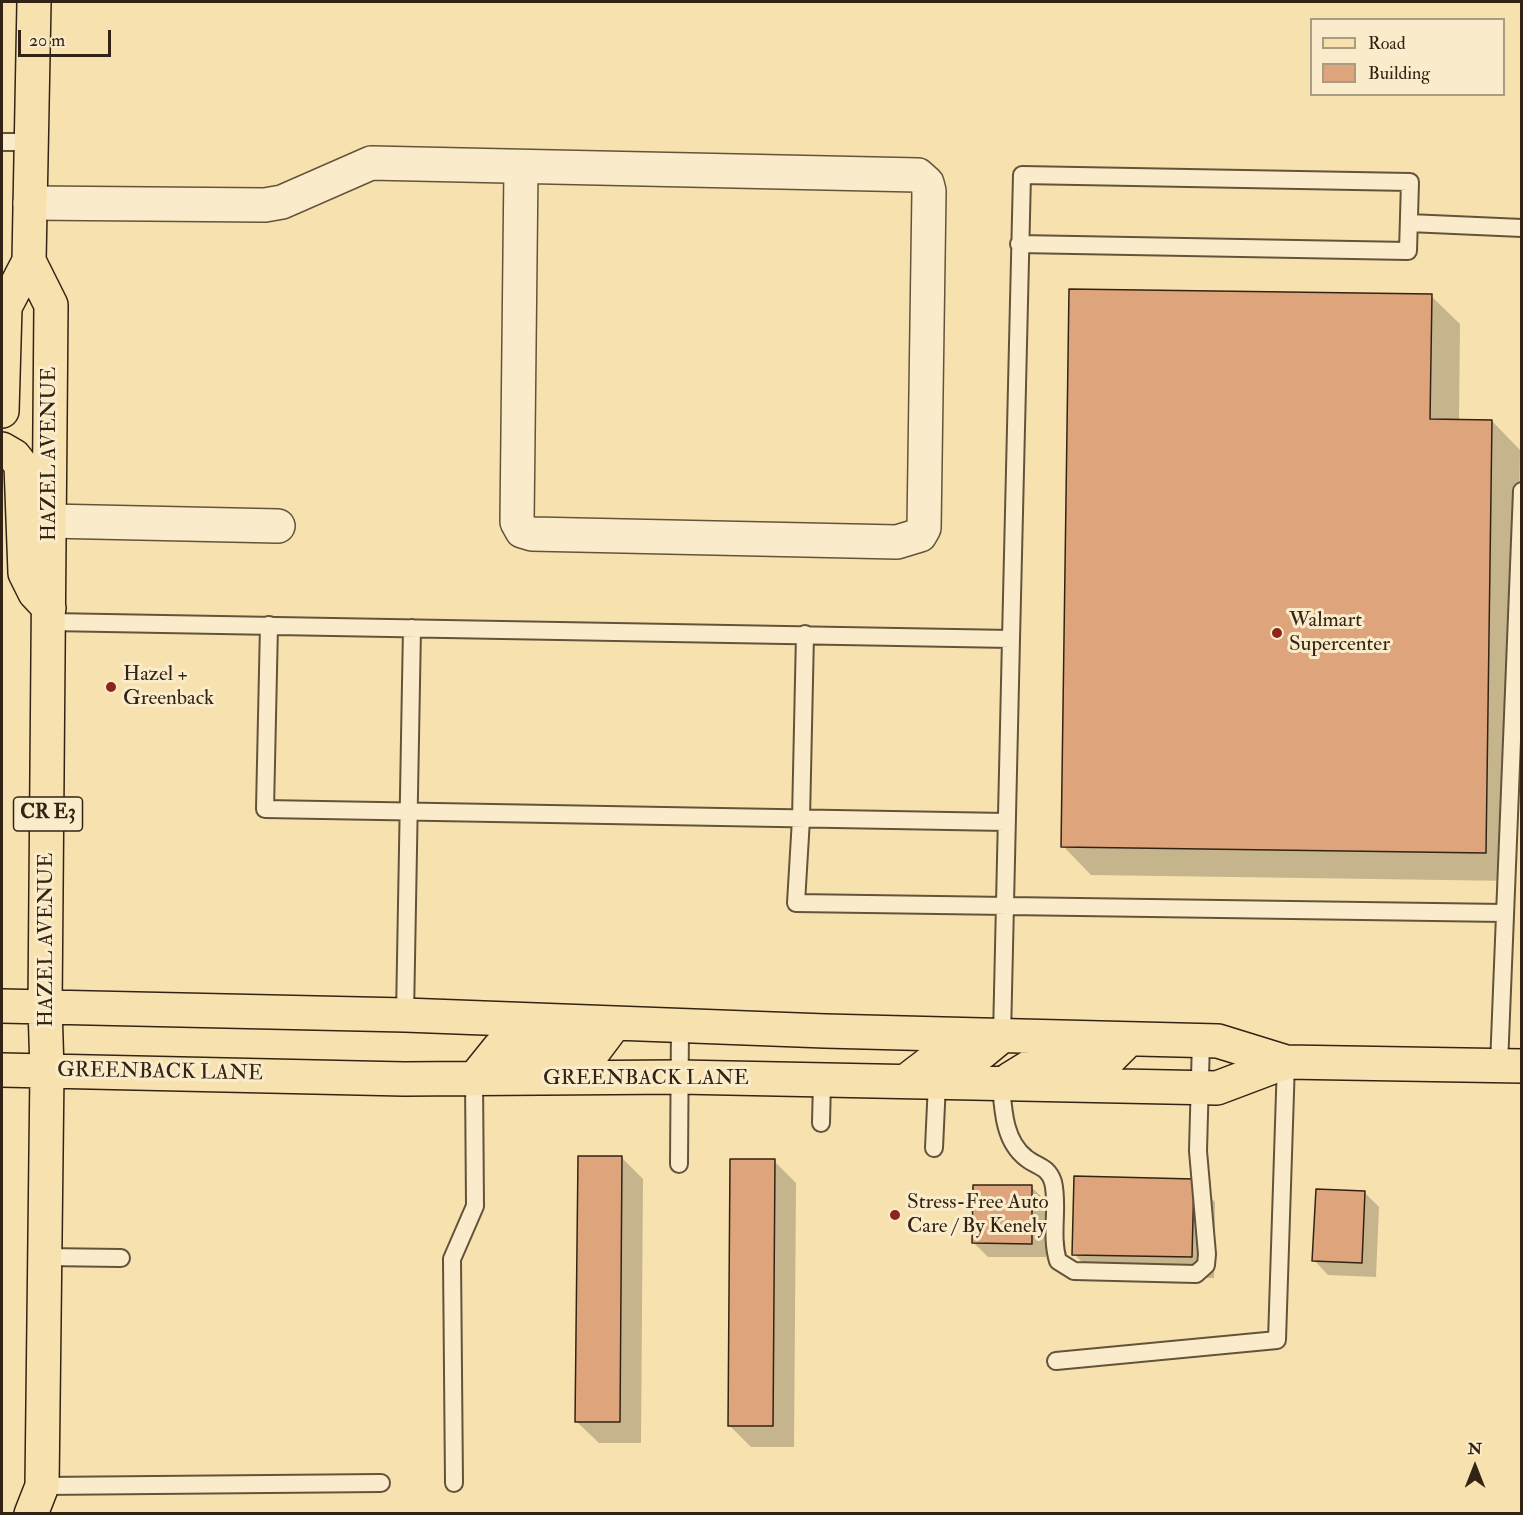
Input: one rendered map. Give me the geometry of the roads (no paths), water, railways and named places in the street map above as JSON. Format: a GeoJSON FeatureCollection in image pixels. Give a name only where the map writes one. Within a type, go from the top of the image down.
{"type":"FeatureCollection","features":[{"type":"Feature","properties":{"kind":"main road","name":"HAZEL AVENUE"},"geometry":{"type":"LineString","coordinates":[[2,411],[5,307],[29,261],[30,203],[16,142],[34,2]]}},
{"type":"Feature","properties":{"kind":"main road","name":"HAZEL AVENUE"},"geometry":{"type":"LineString","coordinates":[[29,261],[51,305],[45,1257],[36,1500]]}},
{"type":"Feature","properties":{"kind":"main road"},"geometry":{"type":"LineString","coordinates":[[2,448],[14,456],[21,465],[25,573],[50,615]]}},
{"type":"Feature","properties":{"kind":"main road","name":"GREENBACK LANE"},"geometry":{"type":"LineString","coordinates":[[2,1006],[405,1015],[1002,1036],[1201,1040],[1218,1041],[1286,1062],[1510,1066]]}},
{"type":"Feature","properties":{"kind":"main road"},"geometry":{"type":"LineString","coordinates":[[474,1079],[499,1048],[594,1051],[615,1023]]}},
{"type":"Feature","properties":{"kind":"main road"},"geometry":{"type":"LineString","coordinates":[[904,1082],[931,1062],[981,1053],[1002,1036]]}},
{"type":"Feature","properties":{"kind":"main road"},"geometry":{"type":"LineString","coordinates":[[1001,1084],[1036,1063],[1108,1060],[1129,1038]]}},
{"type":"Feature","properties":{"kind":"main road","name":"GREENBACK LANE"},"geometry":{"type":"LineString","coordinates":[[2,1070],[474,1079],[680,1077],[1217,1088],[1286,1062]]}},
{"type":"Feature","properties":{"kind":"street"},"geometry":{"type":"LineString","coordinates":[[30,203],[257,206],[282,202],[371,163],[918,175],[925,179],[929,191],[924,528],[921,535],[897,542],[532,534],[522,531],[517,522],[521,168]]}},
{"type":"Feature","properties":{"kind":"street"},"geometry":{"type":"LineString","coordinates":[[49,521],[278,526]]}},
{"type":"Feature","properties":{"kind":"lane"},"geometry":{"type":"LineString","coordinates":[[1002,1036],[1003,907],[1019,244],[1022,175],[1410,182],[1408,251],[1019,244]]}},
{"type":"Feature","properties":{"kind":"lane"},"geometry":{"type":"LineString","coordinates":[[1409,223],[1521,228]]}},
{"type":"Feature","properties":{"kind":"lane"},"geometry":{"type":"LineString","coordinates":[[1510,1066],[1504,913],[1521,491]]}},
{"type":"Feature","properties":{"kind":"lane"},"geometry":{"type":"LineString","coordinates":[[50,615],[269,625],[1011,639]]}},
{"type":"Feature","properties":{"kind":"lane"},"geometry":{"type":"LineString","coordinates":[[269,625],[265,809],[1006,822]]}},
{"type":"Feature","properties":{"kind":"lane"},"geometry":{"type":"LineString","coordinates":[[405,1015],[412,628]]}},
{"type":"Feature","properties":{"kind":"lane"},"geometry":{"type":"LineString","coordinates":[[805,634],[801,819],[796,903],[1504,913]]}},
{"type":"Feature","properties":{"kind":"lane"},"geometry":{"type":"LineString","coordinates":[[679,1164],[680,1025]]}},
{"type":"Feature","properties":{"kind":"lane"},"geometry":{"type":"LineString","coordinates":[[1001,1084],[1004,1118],[1012,1140],[1025,1158],[1044,1167],[1053,1182],[1054,1248],[1058,1261],[1074,1271],[1196,1274],[1206,1265],[1208,1254],[1198,1151],[1201,1040]]}},
{"type":"Feature","properties":{"kind":"lane"},"geometry":{"type":"LineString","coordinates":[[1056,1361],[1277,1340],[1286,1062]]}},
{"type":"Feature","properties":{"kind":"lane"},"geometry":{"type":"LineString","coordinates":[[454,1483],[452,1259],[475,1206],[474,1079]]}},
{"type":"Feature","properties":{"kind":"lane"},"geometry":{"type":"LineString","coordinates":[[821,1123],[822,1081]]}},
{"type":"Feature","properties":{"kind":"lane"},"geometry":{"type":"LineString","coordinates":[[934,1148],[937,1083]]}},
{"type":"Feature","properties":{"kind":"lane"},"geometry":{"type":"LineString","coordinates":[[45,1257],[121,1258]]}},
{"type":"Feature","properties":{"kind":"lane"},"geometry":{"type":"LineString","coordinates":[[36,1500],[381,1483]]}},
{"type":"Feature","properties":{"kind":"place","name":"Walmart Supercenter"},"geometry":{"type":"Point","coordinates":[1277,633]}},
{"type":"Feature","properties":{"kind":"place","name":"Hazel + Greenback"},"geometry":{"type":"Point","coordinates":[111,687]}},
{"type":"Feature","properties":{"kind":"place","name":"Stress-Free Auto Care / By Kenely"},"geometry":{"type":"Point","coordinates":[895,1215]}}]}
